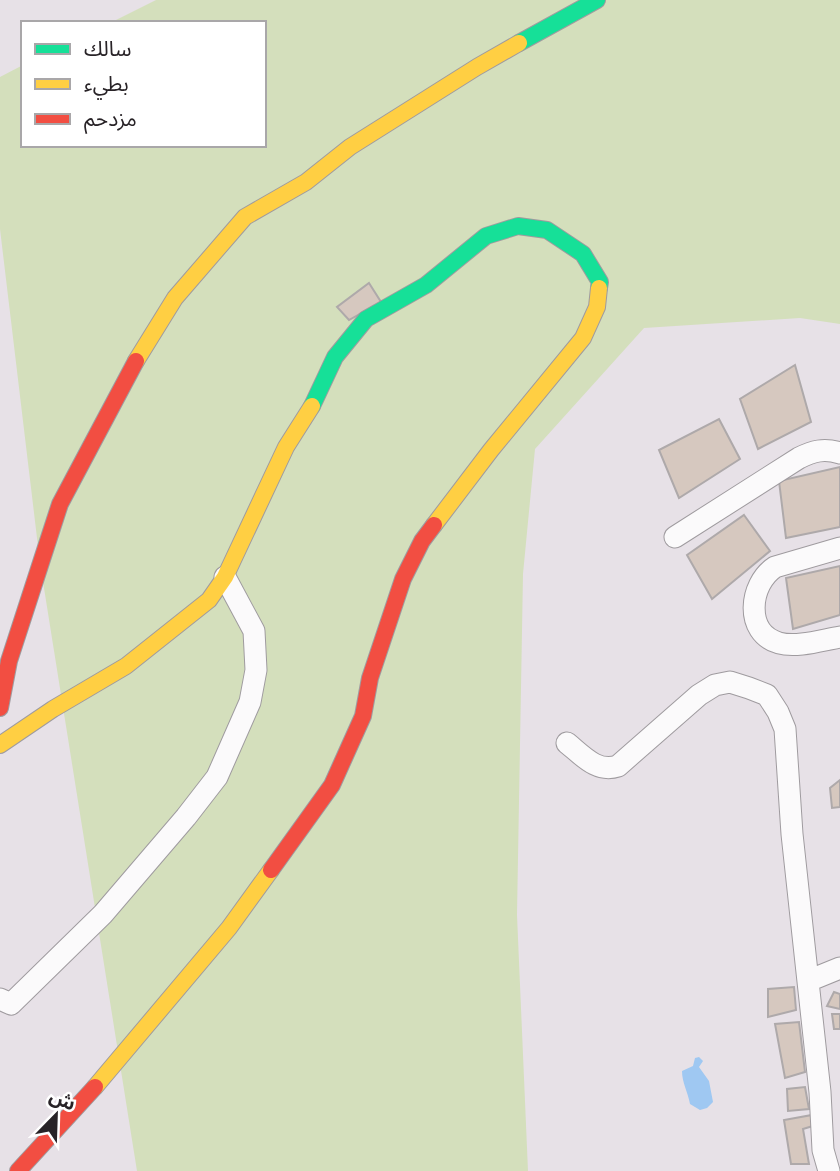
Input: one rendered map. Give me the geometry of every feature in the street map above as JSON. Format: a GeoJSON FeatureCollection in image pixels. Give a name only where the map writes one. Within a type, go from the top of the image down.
{"type":"FeatureCollection","features":[{"type":"Feature","properties":{"kind":"street"},"geometry":{"type":"LineString","coordinates":[[0,708],[9,662],[60,503],[134,363],[175,298],[245,217],[306,182],[350,147],[477,67],[597,0]]}},
{"type":"Feature","properties":{"kind":"street"},"geometry":{"type":"LineString","coordinates":[[0,745],[53,709],[126,666],[209,600],[225,577],[286,447],[316,399],[335,357],[366,319],[426,285],[486,236],[518,226],[547,230],[583,254],[600,282],[597,307],[583,338],[491,450],[422,541],[403,579],[370,678],[363,716],[332,785],[229,928],[79,1106],[18,1171]]}},
{"type":"Feature","properties":{"kind":"street"},"geometry":{"type":"LineString","coordinates":[[675,537],[799,458],[813,451],[830,450],[840,453]]}},
{"type":"Feature","properties":{"kind":"street"},"geometry":{"type":"LineString","coordinates":[[840,548],[775,567],[767,572],[757,588],[754,610],[761,632],[778,643],[791,645],[840,637]]}},
{"type":"Feature","properties":{"kind":"street"},"geometry":{"type":"LineString","coordinates":[[4,1006],[103,914],[217,777],[250,702],[256,670],[254,631],[225,577]]}},
{"type":"Feature","properties":{"kind":"street"},"geometry":{"type":"LineString","coordinates":[[567,743],[590,763],[610,769],[618,766],[699,695],[715,685],[730,682],[766,695],[778,712],[785,729],[792,834],[820,1092],[823,1150],[829,1171]]}},
{"type":"Feature","properties":{"kind":"street"},"geometry":{"type":"LineString","coordinates":[[808,981],[840,968]]}},
{"type":"Feature","properties":{"kind":"street"},"geometry":{"type":"LineString","coordinates":[[813,1171],[823,1150]]}},
{"type":"Feature","properties":{"kind":"green space"},"geometry":{"type":"Polygon","coordinates":[[[156,0],[840,0],[840,324],[800,318],[644,328],[535,449],[523,574],[517,915],[528,1171],[137,1171],[40,563],[0,229],[0,77],[21,66],[21,147],[266,147],[266,21],[114,21],[156,0]]]}},
{"type":"Feature","properties":{"kind":"water"},"geometry":{"type":"Polygon","coordinates":[[[699,1057],[703,1061],[699,1067],[709,1081],[713,1102],[700,1110],[690,1104],[682,1071],[693,1066],[695,1058],[699,1057]]]}},
{"type":"Feature","properties":{"kind":"building"},"geometry":{"type":"Polygon","coordinates":[[[369,283],[381,302],[349,320],[337,307],[369,283]]]}},
{"type":"Feature","properties":{"kind":"building"},"geometry":{"type":"Polygon","coordinates":[[[795,365],[811,422],[758,449],[740,399],[795,365]]]}},
{"type":"Feature","properties":{"kind":"building"},"geometry":{"type":"Polygon","coordinates":[[[719,419],[740,459],[679,498],[659,450],[719,419]]]}},
{"type":"Feature","properties":{"kind":"building"},"geometry":{"type":"Polygon","coordinates":[[[840,467],[840,527],[786,538],[779,481],[840,467]]]}},
{"type":"Feature","properties":{"kind":"building"},"geometry":{"type":"Polygon","coordinates":[[[744,515],[770,551],[712,599],[687,555],[744,515]]]}},
{"type":"Feature","properties":{"kind":"building"},"geometry":{"type":"Polygon","coordinates":[[[840,566],[840,615],[793,629],[786,578],[840,566]]]}},
{"type":"Feature","properties":{"kind":"building"},"geometry":{"type":"Polygon","coordinates":[[[840,780],[840,807],[832,808],[830,788],[840,780]]]}},
{"type":"Feature","properties":{"kind":"building"},"geometry":{"type":"Polygon","coordinates":[[[794,987],[796,1010],[768,1017],[768,989],[794,987]]]}},
{"type":"Feature","properties":{"kind":"building"},"geometry":{"type":"Polygon","coordinates":[[[834,992],[840,994],[840,1009],[827,1006],[834,992]]]}},
{"type":"Feature","properties":{"kind":"building"},"geometry":{"type":"Polygon","coordinates":[[[832,1014],[840,1014],[840,1029],[834,1029],[832,1014]]]}},
{"type":"Feature","properties":{"kind":"building"},"geometry":{"type":"Polygon","coordinates":[[[799,1022],[805,1072],[785,1078],[775,1024],[799,1022]]]}},
{"type":"Feature","properties":{"kind":"building"},"geometry":{"type":"Polygon","coordinates":[[[805,1087],[809,1109],[788,1111],[787,1089],[805,1087]]]}},
{"type":"Feature","properties":{"kind":"building"},"geometry":{"type":"Polygon","coordinates":[[[812,1115],[816,1125],[803,1129],[809,1164],[791,1164],[784,1120],[812,1115]]]}},
{"type":"Feature","properties":{"kind":"traffic: fast"},"geometry":{"type":"LineString","coordinates":[[519,43],[597,0]]}},
{"type":"Feature","properties":{"kind":"traffic: fast"},"geometry":{"type":"LineString","coordinates":[[312,406],[335,357],[366,319],[426,285],[486,236],[518,226],[547,230],[583,254],[600,282],[599,288]]}},
{"type":"Feature","properties":{"kind":"traffic: slow"},"geometry":{"type":"LineString","coordinates":[[136,361],[175,298],[245,217],[306,182],[350,147],[519,43]]}},
{"type":"Feature","properties":{"kind":"traffic: slow"},"geometry":{"type":"LineString","coordinates":[[434,525],[491,450],[583,338],[597,307],[599,288]]}},
{"type":"Feature","properties":{"kind":"traffic: slow"},"geometry":{"type":"LineString","coordinates":[[0,745],[53,709],[126,666],[209,600],[225,577],[286,447],[312,406]]}},
{"type":"Feature","properties":{"kind":"traffic: slow"},"geometry":{"type":"LineString","coordinates":[[95,1087],[229,928],[271,870]]}},
{"type":"Feature","properties":{"kind":"traffic: jam"},"geometry":{"type":"LineString","coordinates":[[0,708],[9,661],[60,504],[136,361]]}},
{"type":"Feature","properties":{"kind":"traffic: jam"},"geometry":{"type":"LineString","coordinates":[[271,870],[332,785],[363,716],[370,678],[403,579],[422,541],[434,525]]}},
{"type":"Feature","properties":{"kind":"traffic: jam"},"geometry":{"type":"LineString","coordinates":[[18,1171],[95,1087]]}}]}
